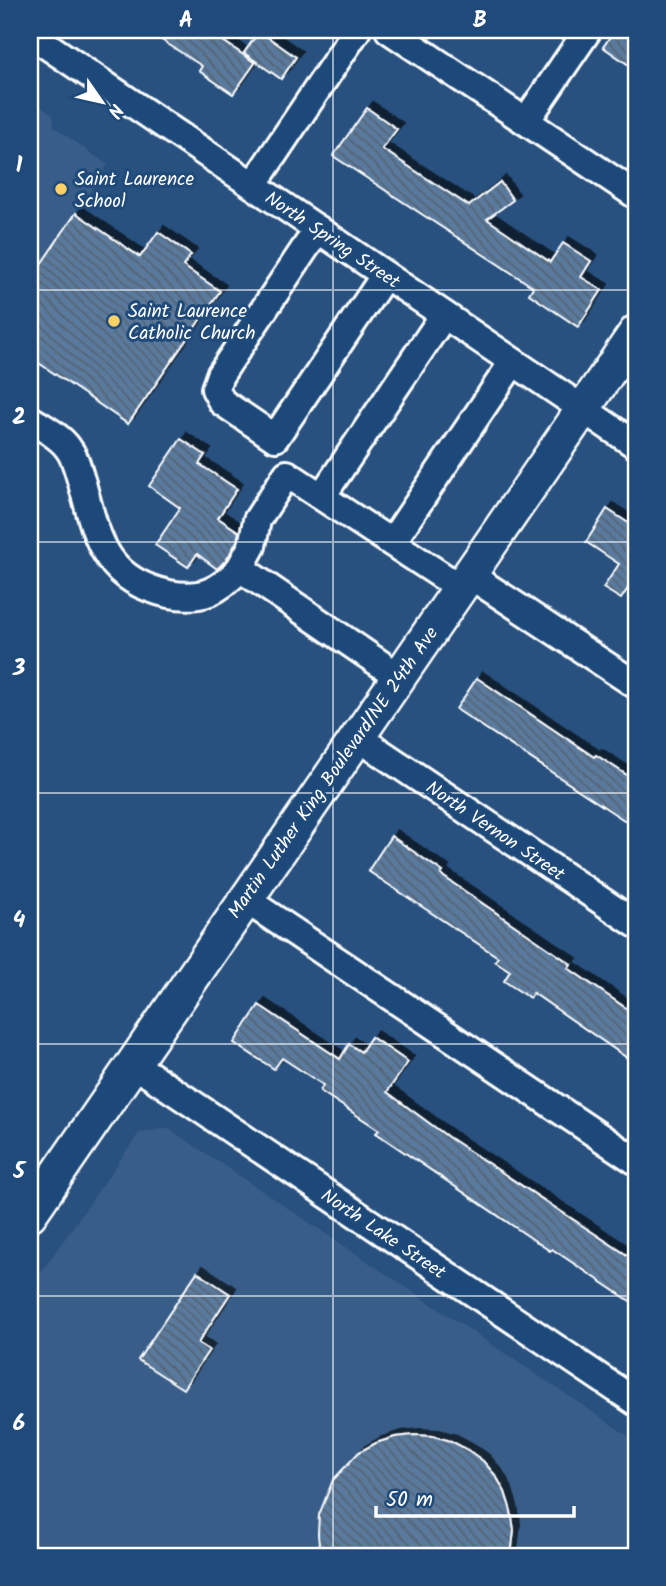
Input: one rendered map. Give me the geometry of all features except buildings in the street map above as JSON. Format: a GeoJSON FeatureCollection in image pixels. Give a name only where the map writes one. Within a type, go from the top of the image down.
{"type":"FeatureCollection","features":[{"type":"Feature","properties":{"kind":"main road","name":"Martin Luther King Boulevard/NE 24th Ave"},"geometry":{"type":"LineString","coordinates":[[30,1214],[636,332]]}},
{"type":"Feature","properties":{"kind":"street"},"geometry":{"type":"LineString","coordinates":[[253,185],[357,30]]}},
{"type":"Feature","properties":{"kind":"street"},"geometry":{"type":"LineString","coordinates":[[390,30],[636,195]]}},
{"type":"Feature","properties":{"kind":"street"},"geometry":{"type":"LineString","coordinates":[[526,121],[589,30]]}},
{"type":"Feature","properties":{"kind":"street","name":"North Spring Street"},"geometry":{"type":"LineString","coordinates":[[30,34],[636,444]]}},
{"type":"Feature","properties":{"kind":"street"},"geometry":{"type":"LineString","coordinates":[[318,229],[220,375],[215,389],[222,402],[275,438],[287,474],[391,542],[464,580],[636,685]]}},
{"type":"Feature","properties":{"kind":"street"},"geometry":{"type":"LineString","coordinates":[[275,438],[385,275]]}},
{"type":"Feature","properties":{"kind":"street"},"geometry":{"type":"LineString","coordinates":[[322,496],[444,315]]}},
{"type":"Feature","properties":{"kind":"street"},"geometry":{"type":"LineString","coordinates":[[391,542],[513,362]]}},
{"type":"Feature","properties":{"kind":"street"},"geometry":{"type":"LineString","coordinates":[[30,419],[67,445],[74,458],[98,541],[107,556],[128,576],[154,590],[182,596],[212,593],[240,568],[252,546],[257,520],[287,474]]}},
{"type":"Feature","properties":{"kind":"street"},"geometry":{"type":"LineString","coordinates":[[240,568],[398,676]]}},
{"type":"Feature","properties":{"kind":"street","name":"North Vernon Street"},"geometry":{"type":"LineString","coordinates":[[356,736],[636,924]]}},
{"type":"Feature","properties":{"kind":"street"},"geometry":{"type":"LineString","coordinates":[[245,899],[636,1161]]}},
{"type":"Feature","properties":{"kind":"street","name":"North Lake Street"},"geometry":{"type":"LineString","coordinates":[[132,1063],[636,1402]]}},
{"type":"Feature","properties":{"kind":"shaded area","name":"Saint Laurence School"},"geometry":{"type":"Polygon","coordinates":[[[30,99],[53,115],[54,127],[108,165],[30,280],[30,99]]]}},
{"type":"Feature","properties":{"kind":"shaded area"},"geometry":{"type":"Polygon","coordinates":[[[168,1128],[636,1441],[636,1556],[30,1556],[30,1288],[139,1133],[168,1128]]]}},
{"type":"Feature","properties":{"kind":"place","name":"Saint Laurence School"},"geometry":{"type":"Point","coordinates":[61,189]}},
{"type":"Feature","properties":{"kind":"place","name":"Saint Laurence Catholic Church"},"geometry":{"type":"Point","coordinates":[114,321]}}]}
